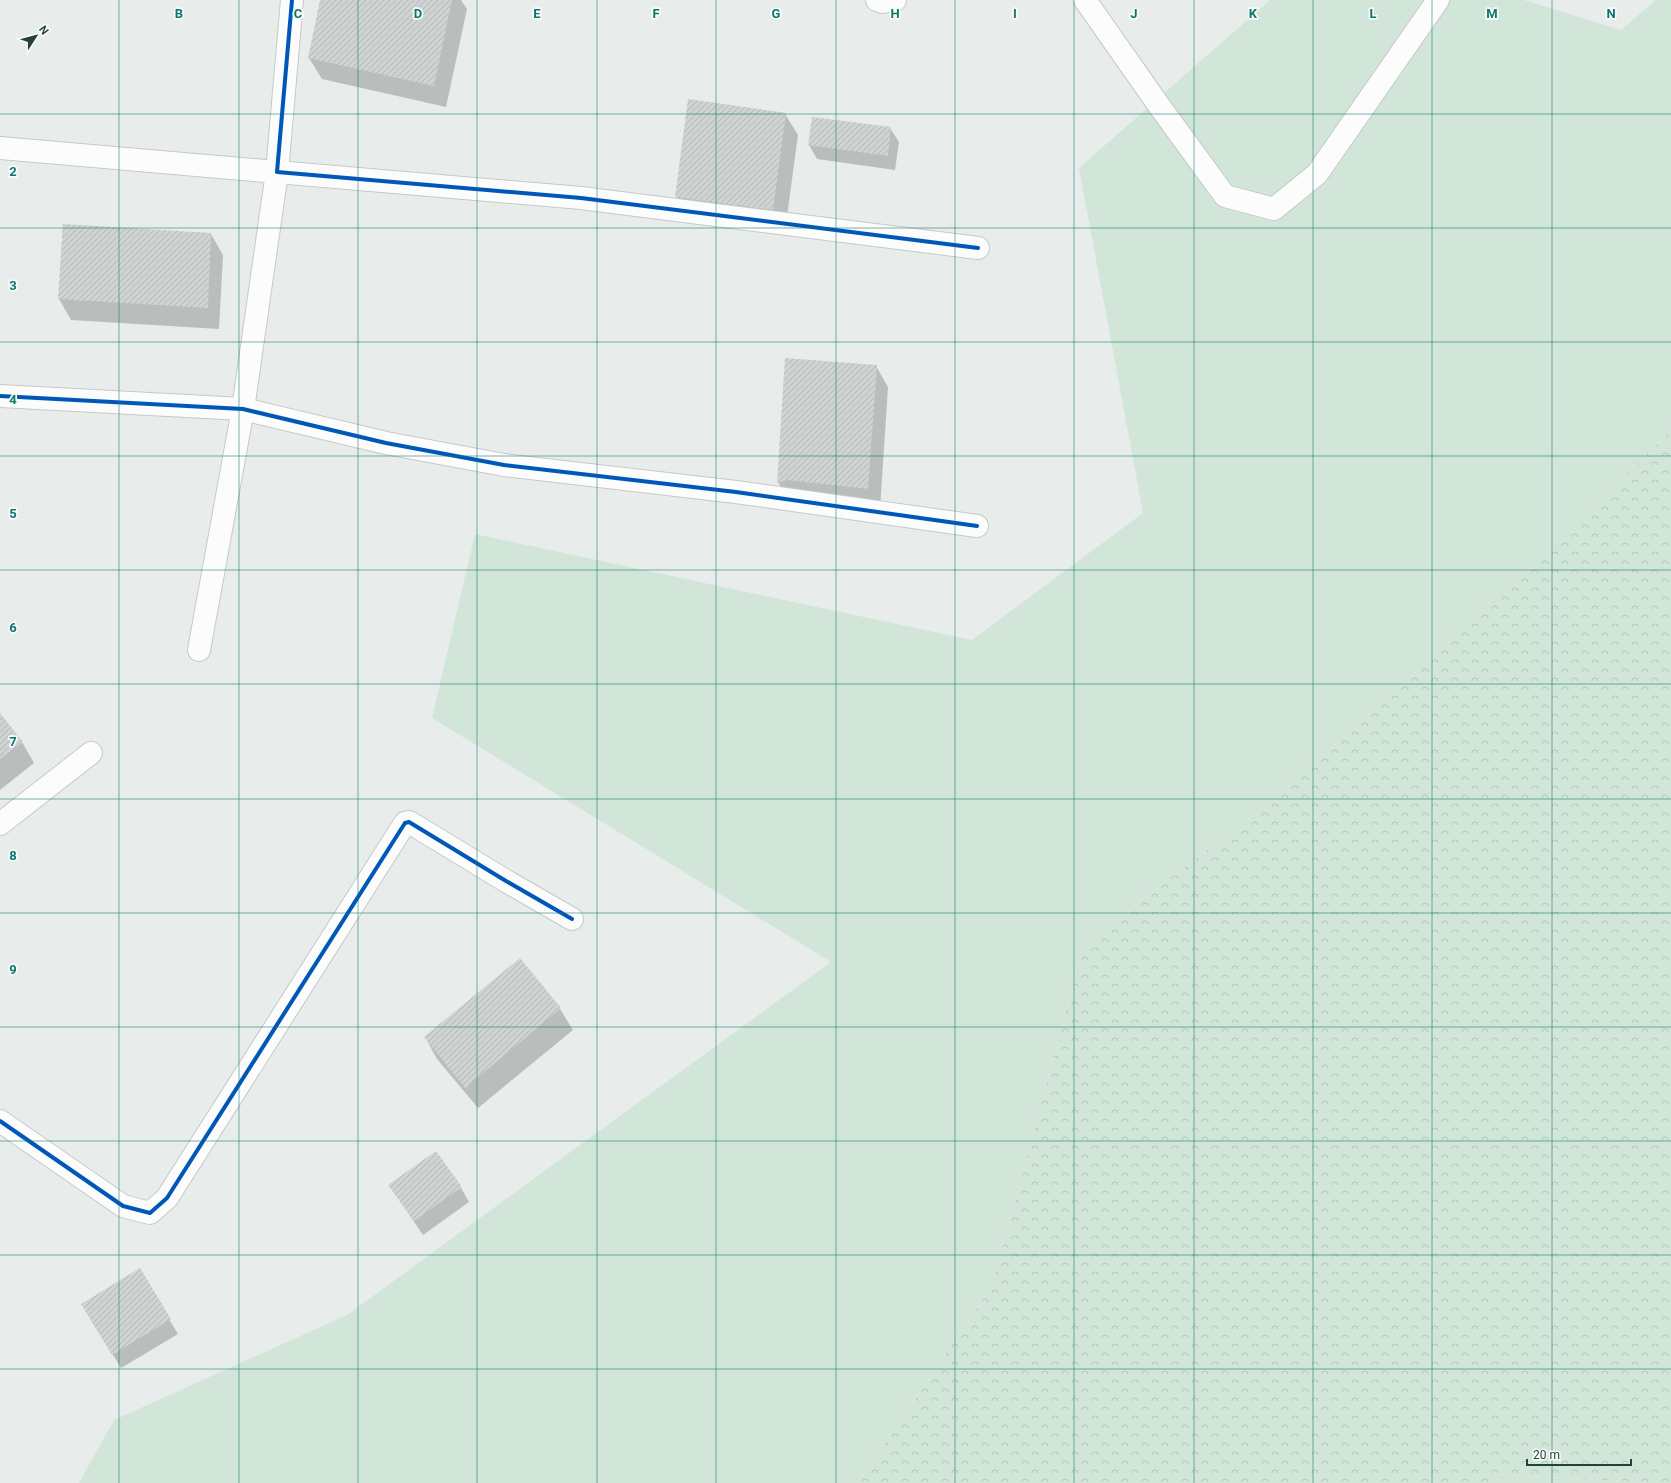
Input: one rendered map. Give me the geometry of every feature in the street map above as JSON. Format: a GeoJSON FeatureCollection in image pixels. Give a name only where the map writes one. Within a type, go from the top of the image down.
{"type":"FeatureCollection","features":[{"type":"Feature","properties":{"kind":"street"},"geometry":{"type":"LineString","coordinates":[[199,650],[243,409],[276,172],[292,0]]}},
{"type":"Feature","properties":{"kind":"street"},"geometry":{"type":"LineString","coordinates":[[877,0],[883,2],[895,0]]}},
{"type":"Feature","properties":{"kind":"street"},"geometry":{"type":"LineString","coordinates":[[1085,0],[1160,108],[1225,196],[1274,209],[1317,174],[1438,0]]}},
{"type":"Feature","properties":{"kind":"street"},"geometry":{"type":"LineString","coordinates":[[0,148],[581,198],[978,248]]}},
{"type":"Feature","properties":{"kind":"street"},"geometry":{"type":"LineString","coordinates":[[0,396],[243,409],[386,443],[504,464],[736,492],[976,526]]}},
{"type":"Feature","properties":{"kind":"street"},"geometry":{"type":"LineString","coordinates":[[0,824],[91,753]]}},
{"type":"Feature","properties":{"kind":"street"},"geometry":{"type":"LineString","coordinates":[[0,1121],[123,1206],[150,1213],[167,1198],[404,823],[409,822],[572,919]]}},
{"type":"Feature","properties":{"kind":"green space"},"geometry":{"type":"Polygon","coordinates":[[[1270,0],[1524,0],[1621,30],[1656,0],[1671,0],[1671,431],[1407,681],[1257,812],[1084,944],[992,1286],[858,1483],[79,1483],[114,1420],[347,1315],[831,962],[432,718],[475,534],[972,640],[1143,513],[1079,168],[1270,0]]]}},
{"type":"Feature","properties":{"kind":"green space"},"geometry":{"type":"Polygon","coordinates":[[[1671,431],[1671,1483],[1646,1483],[1494,1474],[1500,1483],[858,1483],[992,1286],[1084,944],[1257,812],[1407,681],[1671,431]]]}},
{"type":"Feature","properties":{"kind":"green space"},"geometry":{"type":"Polygon","coordinates":[[[1494,1474],[1646,1483],[1500,1483],[1494,1474]]]}},
{"type":"Feature","properties":{"kind":"building"},"geometry":{"type":"Polygon","coordinates":[[[320,0],[452,0],[434,86],[308,58],[320,0]]]}},
{"type":"Feature","properties":{"kind":"building"},"geometry":{"type":"Polygon","coordinates":[[[688,99],[786,113],[773,210],[675,197],[688,99]]]}},
{"type":"Feature","properties":{"kind":"building"},"geometry":{"type":"Polygon","coordinates":[[[812,117],[891,127],[888,156],[808,145],[812,117]]]}},
{"type":"Feature","properties":{"kind":"building"},"geometry":{"type":"Polygon","coordinates":[[[63,224],[211,233],[208,308],[58,299],[63,224]]]}},
{"type":"Feature","properties":{"kind":"building"},"geometry":{"type":"Polygon","coordinates":[[[785,358],[877,365],[868,489],[787,480],[777,483],[785,358]]]}},
{"type":"Feature","properties":{"kind":"building"},"geometry":{"type":"Polygon","coordinates":[[[0,713],[23,742],[0,759],[0,713]]]}},
{"type":"Feature","properties":{"kind":"building"},"geometry":{"type":"Polygon","coordinates":[[[520,958],[561,1008],[465,1088],[424,1037],[520,958]]]}},
{"type":"Feature","properties":{"kind":"building"},"geometry":{"type":"Polygon","coordinates":[[[436,1151],[462,1187],[414,1221],[388,1185],[436,1151]]]}},
{"type":"Feature","properties":{"kind":"building"},"geometry":{"type":"Polygon","coordinates":[[[140,1268],[171,1319],[112,1355],[81,1304],[140,1268]]]}},
{"type":"Feature","properties":{"kind":"cycle path"},"geometry":{"type":"LineString","coordinates":[[292,0],[277,172],[581,198],[978,248]]}},
{"type":"Feature","properties":{"kind":"cycle path"},"geometry":{"type":"LineString","coordinates":[[0,396],[243,409],[386,443],[504,465],[736,492],[977,526]]}},
{"type":"Feature","properties":{"kind":"cycle path"},"geometry":{"type":"LineString","coordinates":[[0,1121],[123,1206],[150,1213],[167,1198],[405,823],[409,822],[572,919]]}}]}
